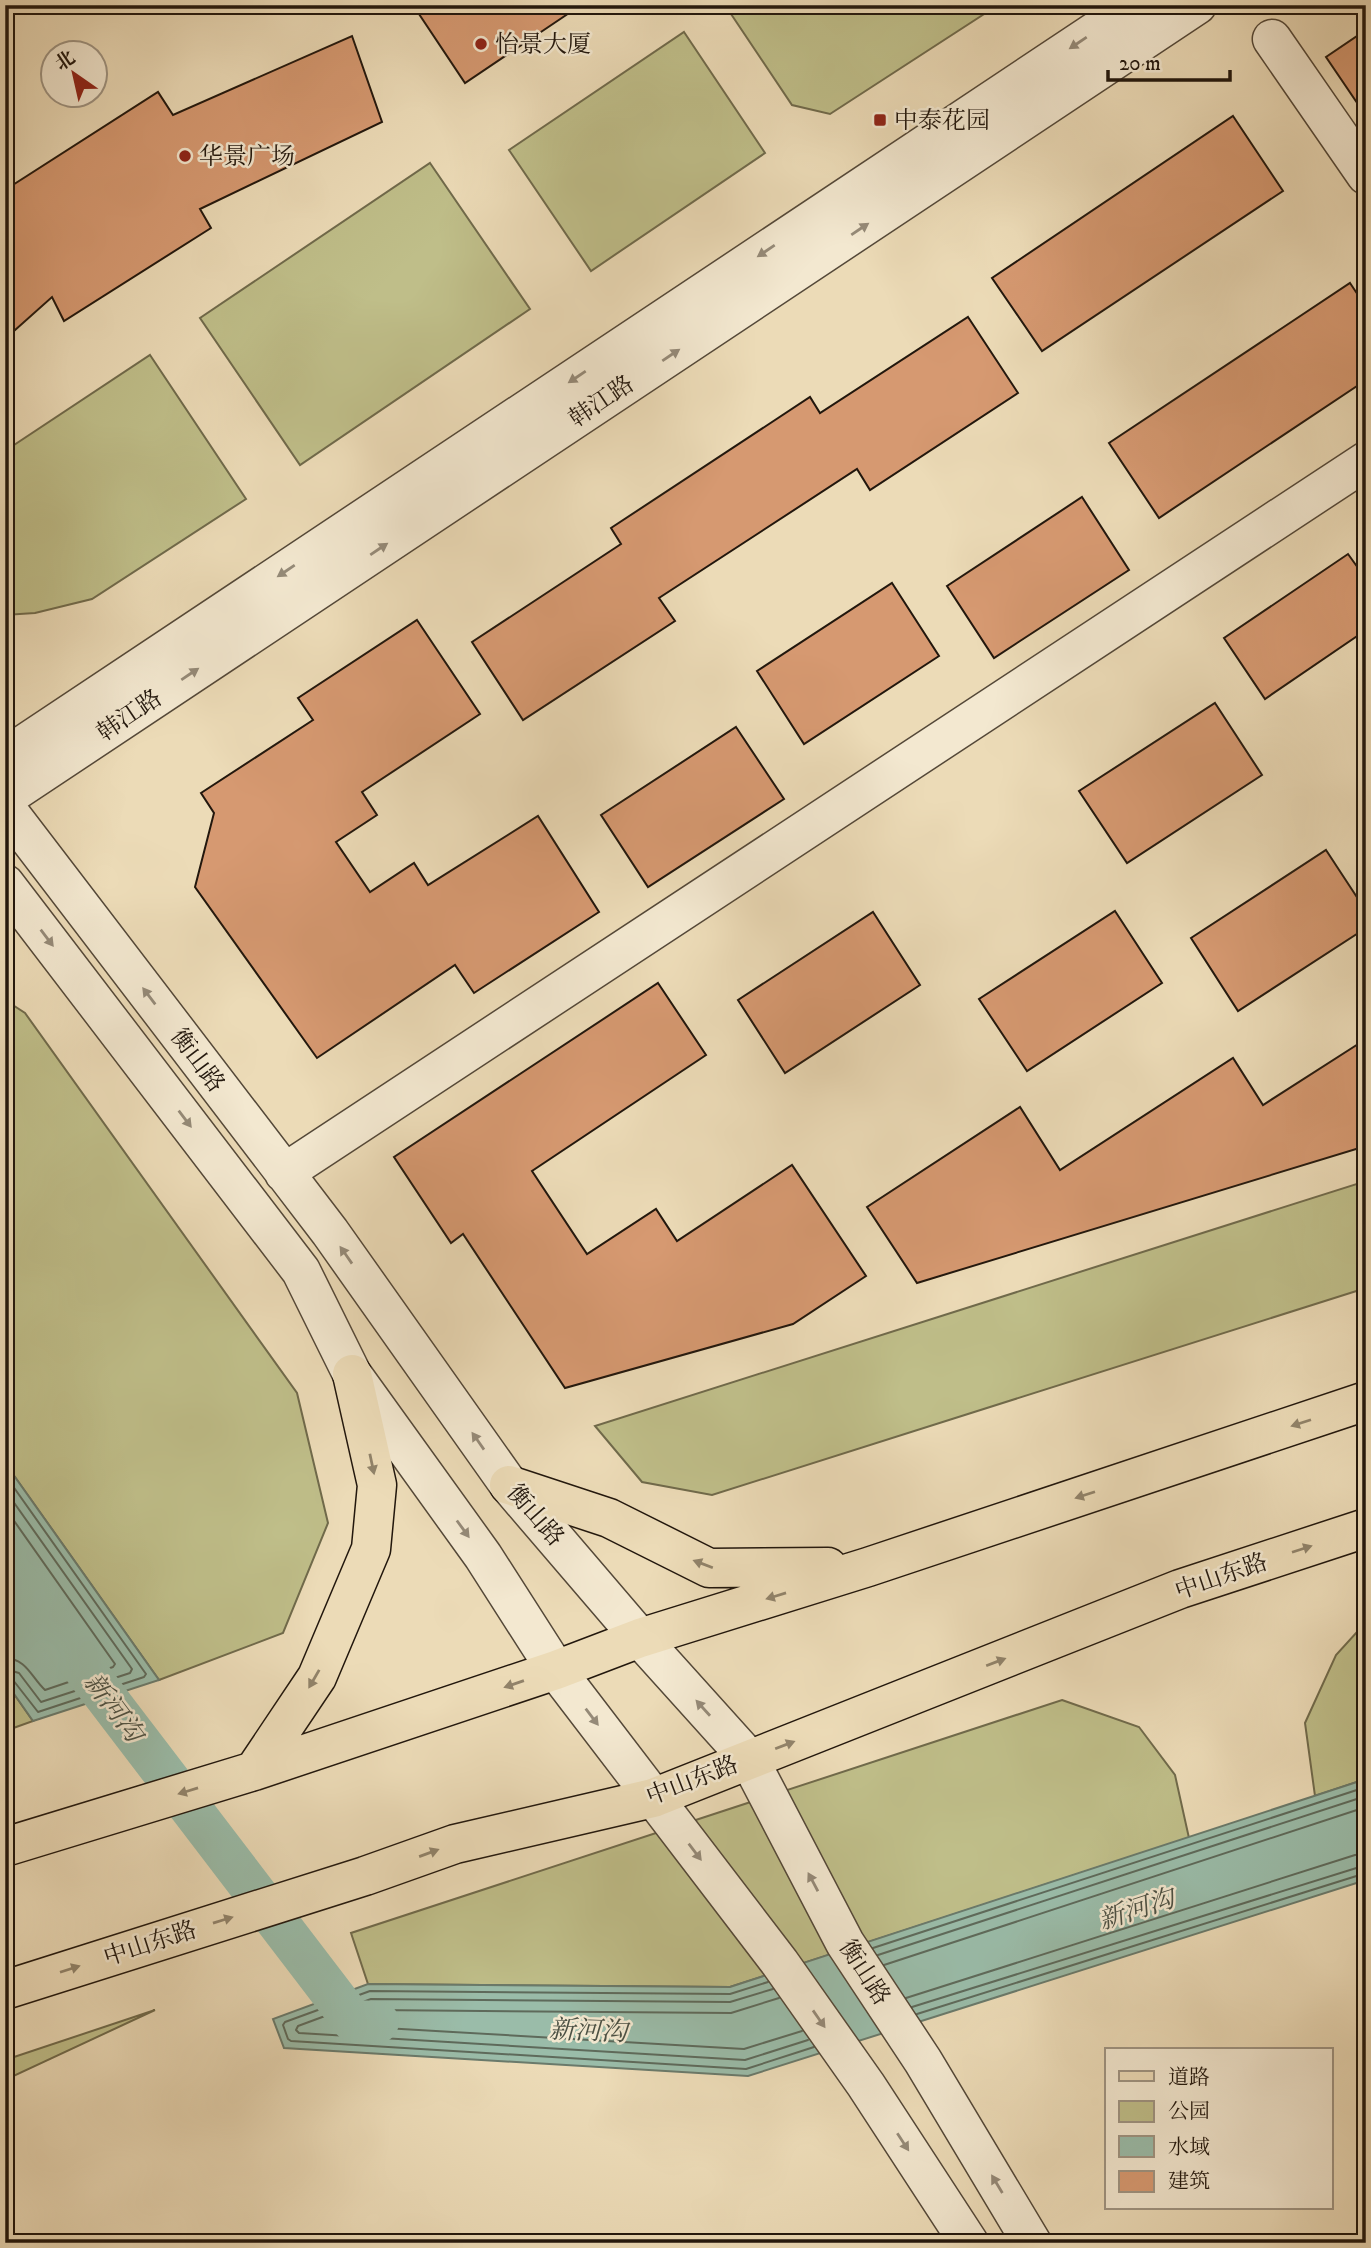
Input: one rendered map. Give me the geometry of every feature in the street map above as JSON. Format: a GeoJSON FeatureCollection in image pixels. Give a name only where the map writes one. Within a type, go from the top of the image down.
{"type":"FeatureCollection","features":[{"type":"Feature","properties":{"kind":"main road"},"geometry":{"type":"LineString","coordinates":[[254,1771],[317,1677],[371,1549],[377,1485],[352,1374]]}},
{"type":"Feature","properties":{"kind":"main road"},"geometry":{"type":"LineString","coordinates":[[5,1847],[254,1771],[556,1670],[640,1638],[868,1567],[1366,1401]]}},
{"type":"Feature","properties":{"kind":"main road"},"geometry":{"type":"LineString","coordinates":[[509,1485],[608,1518],[709,1568],[868,1567]]}},
{"type":"Feature","properties":{"kind":"main road","name":"中山东路"},"geometry":{"type":"LineString","coordinates":[[5,1990],[365,1876],[455,1844],[653,1798],[1180,1589],[1366,1528]]}},
{"type":"Feature","properties":{"kind":"street","name":"韩江路"},"geometry":{"type":"LineString","coordinates":[[5,757],[1135,5]]}},
{"type":"Feature","properties":{"kind":"street","name":"韩江路"},"geometry":{"type":"LineString","coordinates":[[5,797],[1198,5]]}},
{"type":"Feature","properties":{"kind":"street"},"geometry":{"type":"LineString","coordinates":[[1272,39],[1366,175]]}},
{"type":"Feature","properties":{"kind":"street"},"geometry":{"type":"LineString","coordinates":[[284,1173],[1366,461]]}},
{"type":"Feature","properties":{"kind":"street","name":"衡山路"},"geometry":{"type":"LineString","coordinates":[[5,807],[330,1232],[509,1485],[640,1638],[749,1759],[845,1943],[923,2061],[1032,2243]]}},
{"type":"Feature","properties":{"kind":"street","name":"衡山路"},"geometry":{"type":"LineString","coordinates":[[5,884],[300,1271],[352,1374],[482,1556],[556,1670],[779,1963],[866,2085],[969,2243]]}},
{"type":"Feature","properties":{"kind":"green space"},"geometry":{"type":"Polygon","coordinates":[[[725,5],[998,5],[830,114],[792,105],[725,5]]]}},
{"type":"Feature","properties":{"kind":"green space"},"geometry":{"type":"Polygon","coordinates":[[[684,32],[765,153],[591,271],[509,150],[684,32]]]}},
{"type":"Feature","properties":{"kind":"green space"},"geometry":{"type":"Polygon","coordinates":[[[430,163],[530,309],[300,465],[200,318],[430,163]]]}},
{"type":"Feature","properties":{"kind":"green space"},"geometry":{"type":"Polygon","coordinates":[[[150,355],[246,499],[92,599],[35,613],[5,615],[5,451],[150,355]]]}},
{"type":"Feature","properties":{"kind":"green space"},"geometry":{"type":"Polygon","coordinates":[[[5,1000],[25,1013],[297,1393],[328,1523],[283,1633],[159,1680],[5,1463],[5,1000]]]}},
{"type":"Feature","properties":{"kind":"green space"},"geometry":{"type":"Polygon","coordinates":[[[1366,1181],[1366,1288],[712,1495],[642,1482],[595,1426],[1366,1181]]]}},
{"type":"Feature","properties":{"kind":"green space"},"geometry":{"type":"Polygon","coordinates":[[[1366,1622],[1366,1779],[1315,1796],[1305,1723],[1336,1655],[1366,1622]]]}},
{"type":"Feature","properties":{"kind":"green space"},"geometry":{"type":"Polygon","coordinates":[[[5,1681],[33,1721],[5,1731],[5,1681]]]}},
{"type":"Feature","properties":{"kind":"green space"},"geometry":{"type":"Polygon","coordinates":[[[1062,1700],[1139,1727],[1175,1775],[1189,1838],[730,1987],[368,1984],[351,1933],[1062,1700]]]}},
{"type":"Feature","properties":{"kind":"green space"},"geometry":{"type":"Polygon","coordinates":[[[155,2010],[5,2080],[5,2060],[155,2010]]]}},
{"type":"Feature","properties":{"kind":"water"},"geometry":{"type":"Polygon","coordinates":[[[5,1463],[159,1680],[33,1721],[5,1681],[5,1463]]]}},
{"type":"Feature","properties":{"kind":"water"},"geometry":{"type":"Polygon","coordinates":[[[1366,1779],[1366,1880],[748,2076],[284,2048],[273,2019],[368,1984],[730,1987],[1366,1779]]]}},
{"type":"Feature","properties":{"kind":"building","name":"怡景大厦"},"geometry":{"type":"Polygon","coordinates":[[[413,5],[581,5],[465,83],[413,5]]]}},
{"type":"Feature","properties":{"kind":"building"},"geometry":{"type":"Polygon","coordinates":[[[1366,30],[1366,116],[1326,57],[1366,30]]]}},
{"type":"Feature","properties":{"kind":"building","name":"华景广场"},"geometry":{"type":"Polygon","coordinates":[[[352,36],[382,122],[200,209],[211,228],[64,321],[52,297],[5,339],[5,190],[158,92],[173,115],[352,36]]]}},
{"type":"Feature","properties":{"kind":"building"},"geometry":{"type":"Polygon","coordinates":[[[1233,116],[1283,191],[1042,351],[992,278],[1233,116]]]}},
{"type":"Feature","properties":{"kind":"building"},"geometry":{"type":"Polygon","coordinates":[[[1350,283],[1366,307],[1366,380],[1159,518],[1109,443],[1350,283]]]}},
{"type":"Feature","properties":{"kind":"building"},"geometry":{"type":"Polygon","coordinates":[[[968,317],[1018,393],[870,490],[857,469],[659,598],[675,621],[523,720],[472,642],[621,544],[611,528],[810,397],[820,413],[968,317]]]}},
{"type":"Feature","properties":{"kind":"building"},"geometry":{"type":"Polygon","coordinates":[[[1082,497],[1129,570],[994,658],[947,586],[1082,497]]]}},
{"type":"Feature","properties":{"kind":"building"},"geometry":{"type":"Polygon","coordinates":[[[1348,554],[1366,579],[1366,630],[1265,699],[1224,638],[1348,554]]]}},
{"type":"Feature","properties":{"kind":"building"},"geometry":{"type":"Polygon","coordinates":[[[892,583],[939,656],[804,744],[757,671],[892,583]]]}},
{"type":"Feature","properties":{"kind":"building"},"geometry":{"type":"Polygon","coordinates":[[[417,620],[480,714],[362,792],[377,815],[336,842],[370,892],[414,863],[428,885],[538,816],[599,912],[474,993],[455,965],[317,1058],[195,887],[214,813],[201,793],[313,720],[298,698],[417,620]]]}},
{"type":"Feature","properties":{"kind":"building"},"geometry":{"type":"Polygon","coordinates":[[[1215,703],[1262,775],[1127,863],[1079,791],[1215,703]]]}},
{"type":"Feature","properties":{"kind":"building"},"geometry":{"type":"Polygon","coordinates":[[[736,727],[784,799],[648,887],[601,815],[736,727]]]}},
{"type":"Feature","properties":{"kind":"building"},"geometry":{"type":"Polygon","coordinates":[[[1326,850],[1366,911],[1366,928],[1238,1011],[1191,938],[1326,850]]]}},
{"type":"Feature","properties":{"kind":"building"},"geometry":{"type":"Polygon","coordinates":[[[1115,911],[1162,983],[1027,1071],[979,999],[1115,911]]]}},
{"type":"Feature","properties":{"kind":"building"},"geometry":{"type":"Polygon","coordinates":[[[873,912],[920,985],[785,1073],[738,1000],[873,912]]]}},
{"type":"Feature","properties":{"kind":"building"},"geometry":{"type":"Polygon","coordinates":[[[658,983],[706,1055],[532,1171],[587,1254],[656,1209],[677,1241],[792,1165],[866,1276],[793,1324],[565,1388],[463,1234],[451,1243],[394,1157],[658,983]]]}},
{"type":"Feature","properties":{"kind":"building"},"geometry":{"type":"Polygon","coordinates":[[[1366,1039],[1366,1146],[917,1283],[867,1207],[1020,1107],[1060,1170],[1233,1058],[1263,1105],[1366,1039]]]}},
{"type":"Feature","properties":{"kind":"waterway","name":"新河沟"},"geometry":{"type":"LineString","coordinates":[[5,1565],[353,2021],[378,2022]]}},
{"type":"Feature","properties":{"kind":"place","name":"怡景大厦"},"geometry":{"type":"Point","coordinates":[481,44]}},
{"type":"Feature","properties":{"kind":"place","name":"中泰花园"},"geometry":{"type":"Point","coordinates":[880,120]}},
{"type":"Feature","properties":{"kind":"place","name":"华景广场"},"geometry":{"type":"Point","coordinates":[185,156]}}]}
